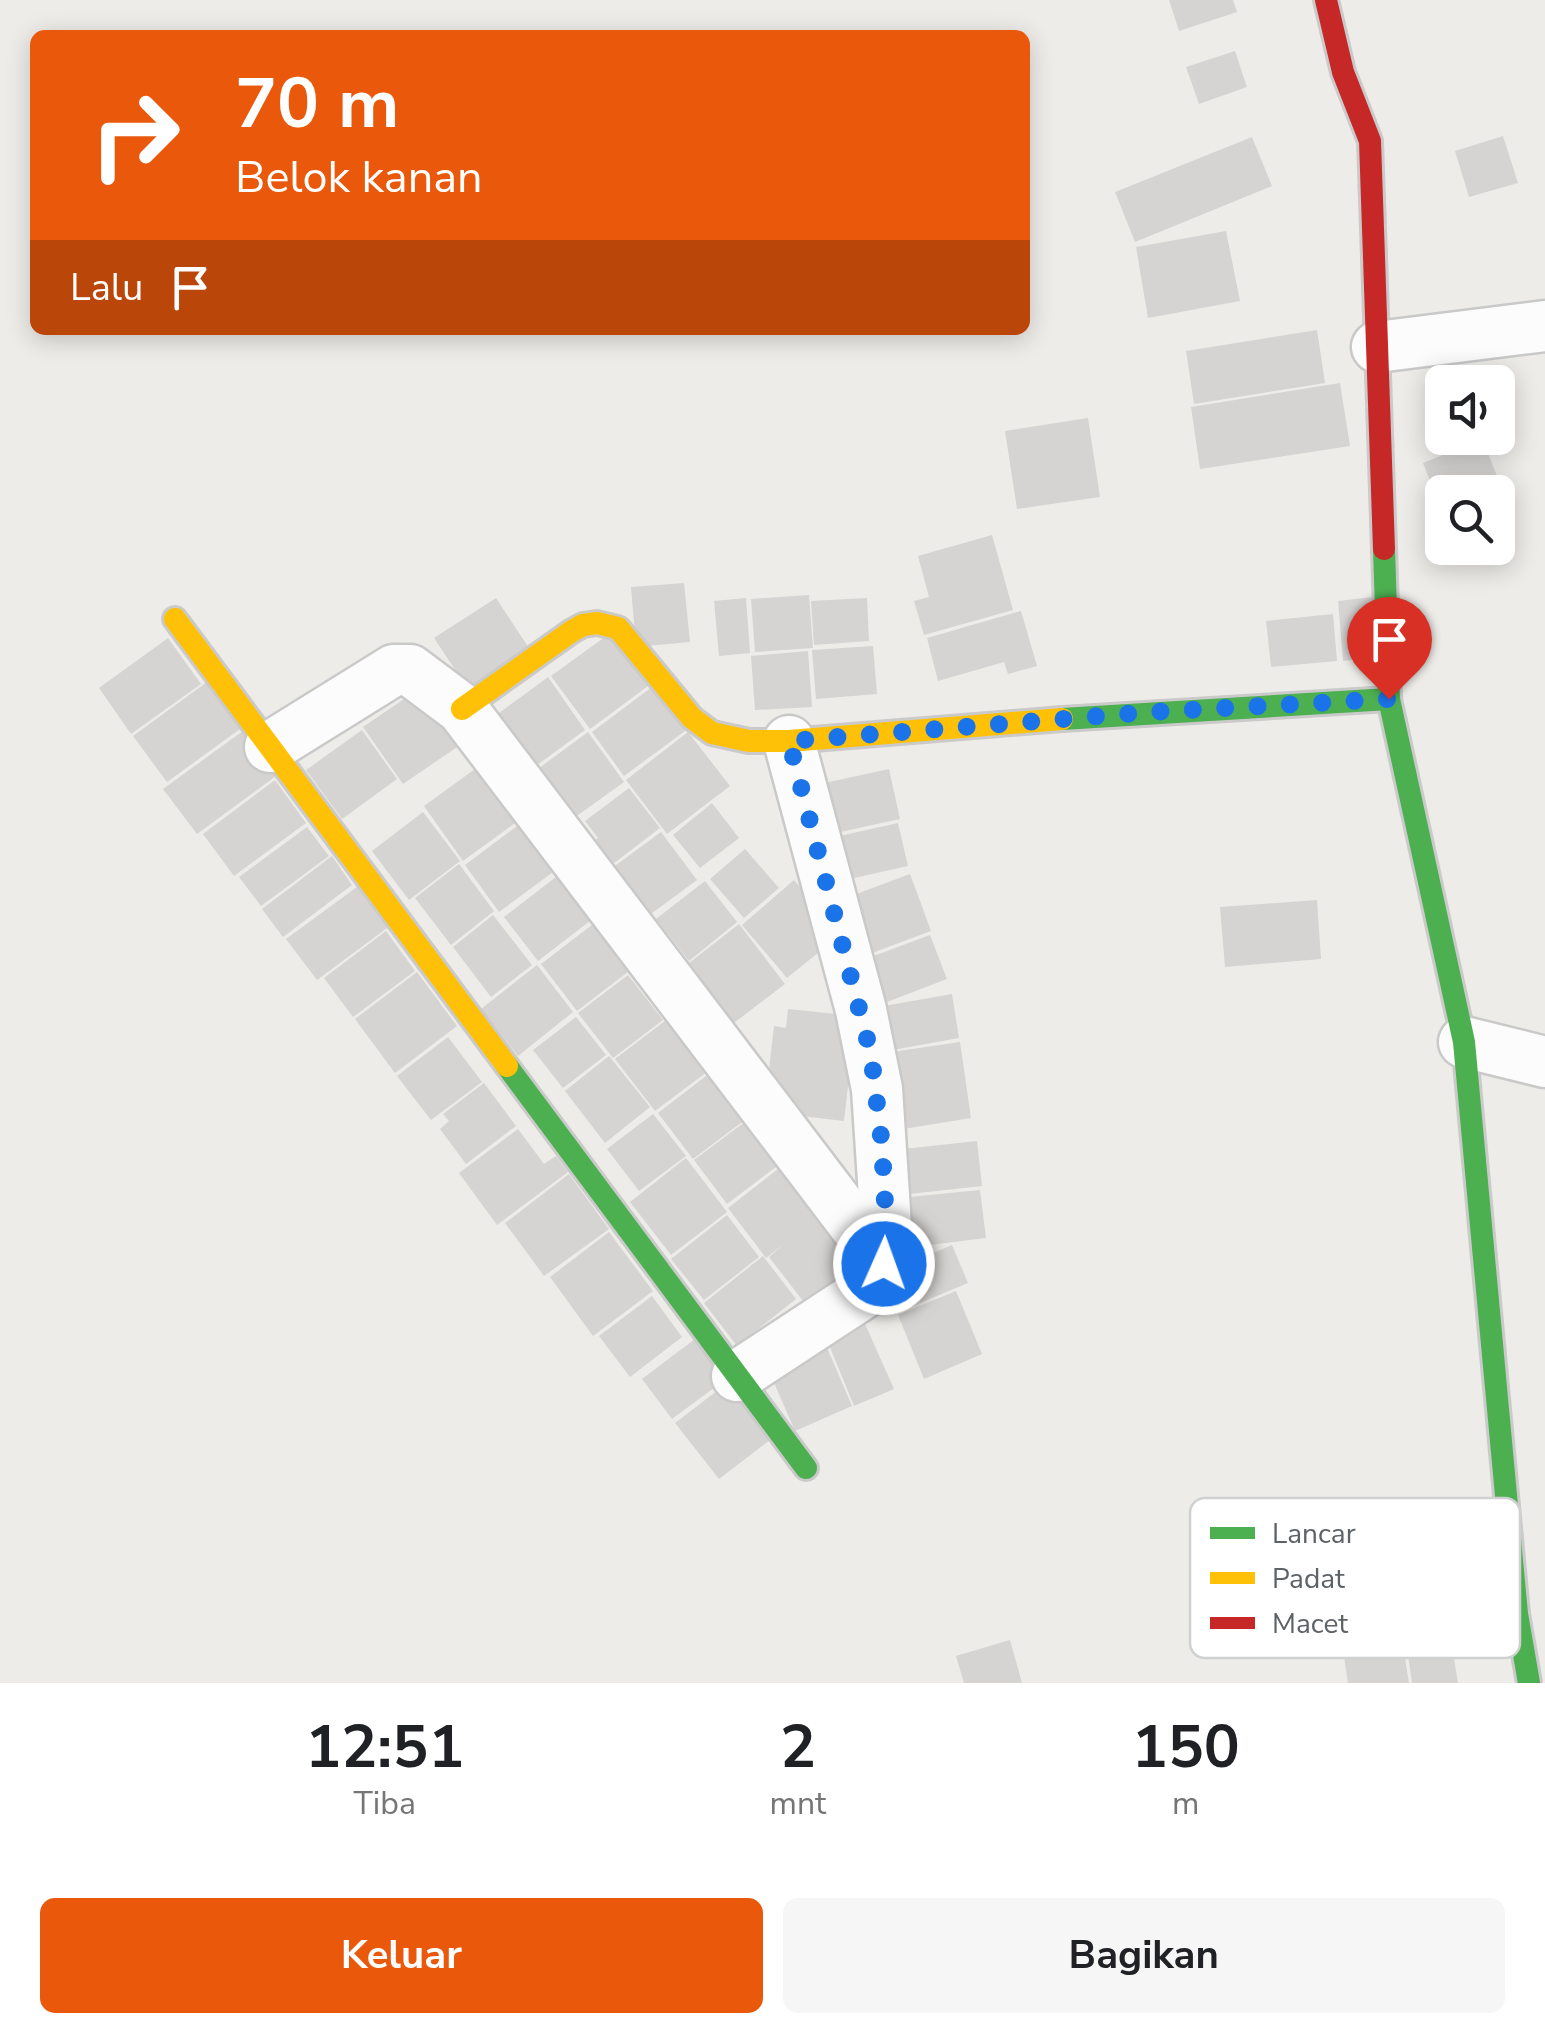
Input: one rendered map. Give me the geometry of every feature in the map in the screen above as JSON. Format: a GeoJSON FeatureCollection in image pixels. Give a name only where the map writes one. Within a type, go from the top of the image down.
{"type":"FeatureCollection","features":[{"type":"Feature","properties":{"kind":"street"},"geometry":{"type":"LineString","coordinates":[[1326,0],[1343,72],[1370,141],[1389,699],[1464,1042],[1506,1498]]}},
{"type":"Feature","properties":{"kind":"street"},"geometry":{"type":"LineString","coordinates":[[1377,347],[1545,326]]}},
{"type":"Feature","properties":{"kind":"street"},"geometry":{"type":"LineString","coordinates":[[176,619],[806,1468]]}},
{"type":"Feature","properties":{"kind":"street"},"geometry":{"type":"LineString","coordinates":[[462,708],[572,631],[607,624],[618,628],[692,718],[712,733],[750,741],[1389,699]]}},
{"type":"Feature","properties":{"kind":"street"},"geometry":{"type":"LineString","coordinates":[[270,746],[394,670],[410,670],[462,708],[884,1264]]}},
{"type":"Feature","properties":{"kind":"street"},"geometry":{"type":"LineString","coordinates":[[737,1376],[865,1292],[884,1264],[887,1242],[882,1137],[871,1054],[789,741]]}},
{"type":"Feature","properties":{"kind":"street"},"geometry":{"type":"LineString","coordinates":[[1464,1042],[1545,1062]]}},
{"type":"Feature","properties":{"kind":"street"},"geometry":{"type":"LineString","coordinates":[[1520,1633],[1528,1683]]}},
{"type":"Feature","properties":{"kind":"building"},"geometry":{"type":"Polygon","coordinates":[[[1169,0],[1233,0],[1237,12],[1179,31],[1169,0]]]}},
{"type":"Feature","properties":{"kind":"building"},"geometry":{"type":"Polygon","coordinates":[[[1235,51],[1247,87],[1199,104],[1186,67],[1235,51]]]}},
{"type":"Feature","properties":{"kind":"building"},"geometry":{"type":"Polygon","coordinates":[[[1503,136],[1518,183],[1469,197],[1455,151],[1503,136]]]}},
{"type":"Feature","properties":{"kind":"building"},"geometry":{"type":"Polygon","coordinates":[[[1252,137],[1272,186],[1135,242],[1115,192],[1252,137]]]}},
{"type":"Feature","properties":{"kind":"building"},"geometry":{"type":"Polygon","coordinates":[[[1226,231],[1240,301],[1148,318],[1136,247],[1226,231]]]}},
{"type":"Feature","properties":{"kind":"building"},"geometry":{"type":"Polygon","coordinates":[[[1317,330],[1325,383],[1194,404],[1186,351],[1317,330]]]}},
{"type":"Feature","properties":{"kind":"building"},"geometry":{"type":"Polygon","coordinates":[[[1340,383],[1350,446],[1200,469],[1191,407],[1340,383]]]}},
{"type":"Feature","properties":{"kind":"building"},"geometry":{"type":"Polygon","coordinates":[[[1088,418],[1100,497],[1017,509],[1005,431],[1088,418]]]}},
{"type":"Feature","properties":{"kind":"building"},"geometry":{"type":"Polygon","coordinates":[[[1443,455],[1489,455],[1497,475],[1428,475],[1423,463],[1443,455]]]}},
{"type":"Feature","properties":{"kind":"building"},"geometry":{"type":"Polygon","coordinates":[[[992,535],[1013,610],[924,635],[914,601],[929,597],[918,556],[992,535]]]}},
{"type":"Feature","properties":{"kind":"building"},"geometry":{"type":"Polygon","coordinates":[[[684,583],[690,642],[636,647],[631,587],[684,583]]]}},
{"type":"Feature","properties":{"kind":"building"},"geometry":{"type":"Polygon","coordinates":[[[809,595],[813,648],[755,652],[751,599],[809,595]]]}},
{"type":"Feature","properties":{"kind":"building"},"geometry":{"type":"Polygon","coordinates":[[[1373,597],[1378,657],[1343,661],[1338,601],[1373,597]]]}},
{"type":"Feature","properties":{"kind":"building"},"geometry":{"type":"Polygon","coordinates":[[[496,598],[529,648],[468,689],[434,638],[496,598]]]}},
{"type":"Feature","properties":{"kind":"building"},"geometry":{"type":"Polygon","coordinates":[[[746,598],[750,653],[719,656],[714,601],[746,598]]]}},
{"type":"Feature","properties":{"kind":"building"},"geometry":{"type":"Polygon","coordinates":[[[867,598],[869,641],[814,645],[811,601],[867,598]]]}},
{"type":"Feature","properties":{"kind":"building"},"geometry":{"type":"Polygon","coordinates":[[[1021,611],[1037,666],[1008,674],[1004,662],[938,681],[927,638],[1021,611]]]}},
{"type":"Feature","properties":{"kind":"building"},"geometry":{"type":"Polygon","coordinates":[[[1333,614],[1337,661],[1271,667],[1266,621],[1333,614]]]}},
{"type":"Feature","properties":{"kind":"building"},"geometry":{"type":"Polygon","coordinates":[[[609,634],[648,686],[590,729],[551,676],[609,634]]]}},
{"type":"Feature","properties":{"kind":"building"},"geometry":{"type":"Polygon","coordinates":[[[168,638],[201,684],[131,734],[99,688],[168,638]]]}},
{"type":"Feature","properties":{"kind":"building"},"geometry":{"type":"Polygon","coordinates":[[[873,646],[877,694],[816,699],[812,650],[873,646]]]}},
{"type":"Feature","properties":{"kind":"building"},"geometry":{"type":"Polygon","coordinates":[[[808,651],[812,707],[755,710],[751,656],[808,651]]]}},
{"type":"Feature","properties":{"kind":"building"},"geometry":{"type":"Polygon","coordinates":[[[548,677],[585,730],[529,771],[491,719],[548,677]]]}},
{"type":"Feature","properties":{"kind":"building"},"geometry":{"type":"Polygon","coordinates":[[[207,682],[240,729],[167,782],[133,736],[207,682]]]}},
{"type":"Feature","properties":{"kind":"building"},"geometry":{"type":"Polygon","coordinates":[[[423,686],[463,743],[403,784],[363,727],[423,686]]]}},
{"type":"Feature","properties":{"kind":"building"},"geometry":{"type":"Polygon","coordinates":[[[652,687],[685,731],[624,776],[592,732],[652,687]]]}},
{"type":"Feature","properties":{"kind":"building"},"geometry":{"type":"Polygon","coordinates":[[[362,730],[397,779],[342,819],[306,770],[362,730]]]}},
{"type":"Feature","properties":{"kind":"building"},"geometry":{"type":"Polygon","coordinates":[[[243,731],[276,776],[197,834],[163,789],[243,731]]]}},
{"type":"Feature","properties":{"kind":"building"},"geometry":{"type":"Polygon","coordinates":[[[588,732],[624,782],[567,823],[531,774],[588,732]]]}},
{"type":"Feature","properties":{"kind":"building"},"geometry":{"type":"Polygon","coordinates":[[[688,732],[730,786],[667,834],[626,780],[688,732]]]}},
{"type":"Feature","properties":{"kind":"building"},"geometry":{"type":"Polygon","coordinates":[[[486,761],[526,815],[463,861],[424,806],[486,761]]]}},
{"type":"Feature","properties":{"kind":"building"},"geometry":{"type":"Polygon","coordinates":[[[889,769],[900,819],[831,834],[820,784],[889,769]]]}},
{"type":"Feature","properties":{"kind":"building"},"geometry":{"type":"Polygon","coordinates":[[[275,780],[306,823],[234,876],[203,834],[275,780]]]}},
{"type":"Feature","properties":{"kind":"building"},"geometry":{"type":"Polygon","coordinates":[[[629,788],[660,828],[605,870],[587,846],[598,838],[585,821],[629,788]]]}},
{"type":"Feature","properties":{"kind":"building"},"geometry":{"type":"Polygon","coordinates":[[[712,803],[739,838],[700,868],[673,835],[712,803]]]}},
{"type":"Feature","properties":{"kind":"building"},"geometry":{"type":"Polygon","coordinates":[[[423,812],[460,861],[409,900],[372,851],[423,812]]]}},
{"type":"Feature","properties":{"kind":"building"},"geometry":{"type":"Polygon","coordinates":[[[529,817],[564,864],[499,912],[465,865],[529,817]]]}},
{"type":"Feature","properties":{"kind":"building"},"geometry":{"type":"Polygon","coordinates":[[[898,823],[908,866],[845,880],[835,837],[898,823]]]}},
{"type":"Feature","properties":{"kind":"building"},"geometry":{"type":"Polygon","coordinates":[[[307,827],[329,856],[261,906],[239,877],[307,827]]]}},
{"type":"Feature","properties":{"kind":"building"},"geometry":{"type":"Polygon","coordinates":[[[661,832],[697,880],[644,919],[608,871],[661,832]]]}},
{"type":"Feature","properties":{"kind":"building"},"geometry":{"type":"Polygon","coordinates":[[[745,849],[779,888],[744,918],[710,879],[745,849]]]}},
{"type":"Feature","properties":{"kind":"building"},"geometry":{"type":"Polygon","coordinates":[[[332,856],[352,885],[283,937],[262,909],[332,856]]]}},
{"type":"Feature","properties":{"kind":"building"},"geometry":{"type":"Polygon","coordinates":[[[459,864],[494,911],[451,945],[415,898],[459,864]]]}},
{"type":"Feature","properties":{"kind":"building"},"geometry":{"type":"Polygon","coordinates":[[[565,870],[599,914],[538,961],[504,917],[565,870]]]}},
{"type":"Feature","properties":{"kind":"building"},"geometry":{"type":"Polygon","coordinates":[[[910,874],[931,931],[864,956],[843,899],[910,874]]]}},
{"type":"Feature","properties":{"kind":"building"},"geometry":{"type":"Polygon","coordinates":[[[794,880],[830,923],[814,936],[824,948],[787,978],[742,925],[794,880]]]}},
{"type":"Feature","properties":{"kind":"building"},"geometry":{"type":"Polygon","coordinates":[[[705,881],[737,922],[689,961],[656,919],[705,881]]]}},
{"type":"Feature","properties":{"kind":"building"},"geometry":{"type":"Polygon","coordinates":[[[357,887],[387,928],[317,980],[286,939],[357,887]]]}},
{"type":"Feature","properties":{"kind":"building"},"geometry":{"type":"Polygon","coordinates":[[[1317,900],[1321,959],[1225,967],[1220,907],[1317,900]]]}},
{"type":"Feature","properties":{"kind":"building"},"geometry":{"type":"Polygon","coordinates":[[[493,915],[532,965],[491,997],[453,947],[493,915]]]}},
{"type":"Feature","properties":{"kind":"building"},"geometry":{"type":"Polygon","coordinates":[[[601,918],[637,965],[577,1011],[541,964],[601,918]]]}},
{"type":"Feature","properties":{"kind":"building"},"geometry":{"type":"Polygon","coordinates":[[[739,924],[785,984],[726,1029],[680,970],[739,924]]]}},
{"type":"Feature","properties":{"kind":"building"},"geometry":{"type":"Polygon","coordinates":[[[386,931],[415,971],[353,1017],[324,978],[386,931]]]}},
{"type":"Feature","properties":{"kind":"building"},"geometry":{"type":"Polygon","coordinates":[[[930,935],[947,979],[879,1005],[863,960],[930,935]]]}},
{"type":"Feature","properties":{"kind":"building"},"geometry":{"type":"Polygon","coordinates":[[[537,965],[573,1012],[518,1056],[481,1009],[537,965]]]}},
{"type":"Feature","properties":{"kind":"building"},"geometry":{"type":"Polygon","coordinates":[[[417,972],[457,1026],[395,1073],[355,1019],[417,972]]]}},
{"type":"Feature","properties":{"kind":"building"},"geometry":{"type":"Polygon","coordinates":[[[628,975],[663,1020],[613,1058],[578,1013],[628,975]]]}},
{"type":"Feature","properties":{"kind":"building"},"geometry":{"type":"Polygon","coordinates":[[[952,994],[959,1038],[887,1051],[878,1007],[952,994]]]}},
{"type":"Feature","properties":{"kind":"building"},"geometry":{"type":"Polygon","coordinates":[[[788,1009],[856,1016],[844,1121],[775,1113],[779,1080],[768,1078],[774,1026],[786,1028],[788,1009]]]}},
{"type":"Feature","properties":{"kind":"building"},"geometry":{"type":"Polygon","coordinates":[[[674,1014],[715,1066],[655,1111],[615,1059],[674,1014]]]}},
{"type":"Feature","properties":{"kind":"building"},"geometry":{"type":"Polygon","coordinates":[[[576,1017],[606,1055],[563,1088],[533,1050],[576,1017]]]}},
{"type":"Feature","properties":{"kind":"building"},"geometry":{"type":"Polygon","coordinates":[[[448,1037],[482,1082],[431,1120],[397,1076],[448,1037]]]}},
{"type":"Feature","properties":{"kind":"building"},"geometry":{"type":"Polygon","coordinates":[[[960,1042],[971,1118],[897,1130],[885,1053],[960,1042]]]}},
{"type":"Feature","properties":{"kind":"building"},"geometry":{"type":"Polygon","coordinates":[[[609,1056],[650,1107],[605,1143],[565,1091],[609,1056]]]}},
{"type":"Feature","properties":{"kind":"building"},"geometry":{"type":"Polygon","coordinates":[[[715,1069],[750,1116],[693,1159],[658,1113],[715,1069]]]}},
{"type":"Feature","properties":{"kind":"building"},"geometry":{"type":"Polygon","coordinates":[[[484,1083],[516,1126],[466,1164],[440,1129],[449,1121],[443,1114],[484,1083]]]}},
{"type":"Feature","properties":{"kind":"building"},"geometry":{"type":"Polygon","coordinates":[[[653,1114],[686,1156],[639,1191],[607,1149],[653,1114]]]}},
{"type":"Feature","properties":{"kind":"building"},"geometry":{"type":"Polygon","coordinates":[[[746,1121],[780,1164],[727,1204],[694,1160],[746,1121]]]}},
{"type":"Feature","properties":{"kind":"building"},"geometry":{"type":"Polygon","coordinates":[[[518,1129],[544,1164],[556,1156],[568,1172],[497,1225],[459,1173],[518,1129]]]}},
{"type":"Feature","properties":{"kind":"building"},"geometry":{"type":"Polygon","coordinates":[[[977,1141],[982,1186],[900,1195],[894,1150],[977,1141]]]}},
{"type":"Feature","properties":{"kind":"building"},"geometry":{"type":"Polygon","coordinates":[[[686,1158],[727,1212],[671,1255],[630,1202],[686,1158]]]}},
{"type":"Feature","properties":{"kind":"building"},"geometry":{"type":"Polygon","coordinates":[[[787,1162],[868,1264],[810,1310],[769,1257],[784,1244],[766,1258],[728,1208],[787,1162]]]}},
{"type":"Feature","properties":{"kind":"building"},"geometry":{"type":"Polygon","coordinates":[[[569,1174],[609,1229],[544,1276],[505,1223],[569,1174]]]}},
{"type":"Feature","properties":{"kind":"building"},"geometry":{"type":"Polygon","coordinates":[[[980,1190],[986,1238],[905,1248],[899,1198],[980,1190]]]}},
{"type":"Feature","properties":{"kind":"building"},"geometry":{"type":"Polygon","coordinates":[[[727,1215],[759,1257],[704,1300],[671,1259],[727,1215]]]}},
{"type":"Feature","properties":{"kind":"building"},"geometry":{"type":"Polygon","coordinates":[[[609,1232],[653,1291],[593,1336],[550,1277],[609,1232]]]}},
{"type":"Feature","properties":{"kind":"building"},"geometry":{"type":"Polygon","coordinates":[[[952,1245],[968,1283],[896,1313],[889,1294],[908,1286],[900,1267],[952,1245]]]}},
{"type":"Feature","properties":{"kind":"building"},"geometry":{"type":"Polygon","coordinates":[[[763,1256],[796,1299],[737,1346],[704,1303],[763,1256]]]}},
{"type":"Feature","properties":{"kind":"building"},"geometry":{"type":"Polygon","coordinates":[[[956,1291],[982,1354],[924,1379],[898,1315],[956,1291]]]}},
{"type":"Feature","properties":{"kind":"building"},"geometry":{"type":"Polygon","coordinates":[[[652,1296],[682,1337],[630,1377],[599,1336],[652,1296]]]}},
{"type":"Feature","properties":{"kind":"building"},"geometry":{"type":"Polygon","coordinates":[[[865,1324],[894,1389],[854,1406],[827,1340],[865,1324]]]}},
{"type":"Feature","properties":{"kind":"building"},"geometry":{"type":"Polygon","coordinates":[[[695,1339],[726,1379],[672,1419],[642,1379],[695,1339]]]}},
{"type":"Feature","properties":{"kind":"building"},"geometry":{"type":"Polygon","coordinates":[[[825,1343],[852,1406],[795,1431],[772,1378],[797,1367],[793,1357],[825,1343]]]}},
{"type":"Feature","properties":{"kind":"building"},"geometry":{"type":"Polygon","coordinates":[[[726,1384],[770,1440],[719,1479],[675,1423],[726,1384]]]}},
{"type":"Feature","properties":{"kind":"building"},"geometry":{"type":"Polygon","coordinates":[[[1010,1640],[1022,1683],[964,1683],[956,1656],[1010,1640]]]}},
{"type":"Feature","properties":{"kind":"building"},"geometry":{"type":"Polygon","coordinates":[[[1344,1658],[1405,1658],[1409,1683],[1348,1683],[1344,1658]]]}},
{"type":"Feature","properties":{"kind":"building"},"geometry":{"type":"Polygon","coordinates":[[[1408,1658],[1454,1658],[1458,1683],[1412,1683],[1408,1658]]]}},
{"type":"Feature","properties":{"kind":"traffic: fast"},"geometry":{"type":"LineString","coordinates":[[1062,719],[1389,699],[1384,549]]}},
{"type":"Feature","properties":{"kind":"traffic: fast"},"geometry":{"type":"LineString","coordinates":[[1389,699],[1464,1042],[1506,1498]]}},
{"type":"Feature","properties":{"kind":"traffic: fast"},"geometry":{"type":"LineString","coordinates":[[507,1066],[806,1468]]}},
{"type":"Feature","properties":{"kind":"traffic: fast"},"geometry":{"type":"LineString","coordinates":[[1520,1631],[1529,1683]]}},
{"type":"Feature","properties":{"kind":"traffic: slow"},"geometry":{"type":"LineString","coordinates":[[175,619],[507,1066]]}},
{"type":"Feature","properties":{"kind":"traffic: slow"},"geometry":{"type":"LineString","coordinates":[[462,709],[572,631],[597,623],[618,628],[692,718],[712,733],[749,741],[1062,719]]}},
{"type":"Feature","properties":{"kind":"traffic: jam"},"geometry":{"type":"LineString","coordinates":[[1326,0],[1343,72],[1370,141],[1384,549]]}},
{"type":"Feature","properties":{"kind":"route"},"geometry":{"type":"LineString","coordinates":[[884,1264],[887,1242],[882,1145],[871,1054],[789,741],[1150,712],[1389,699]]}}]}
